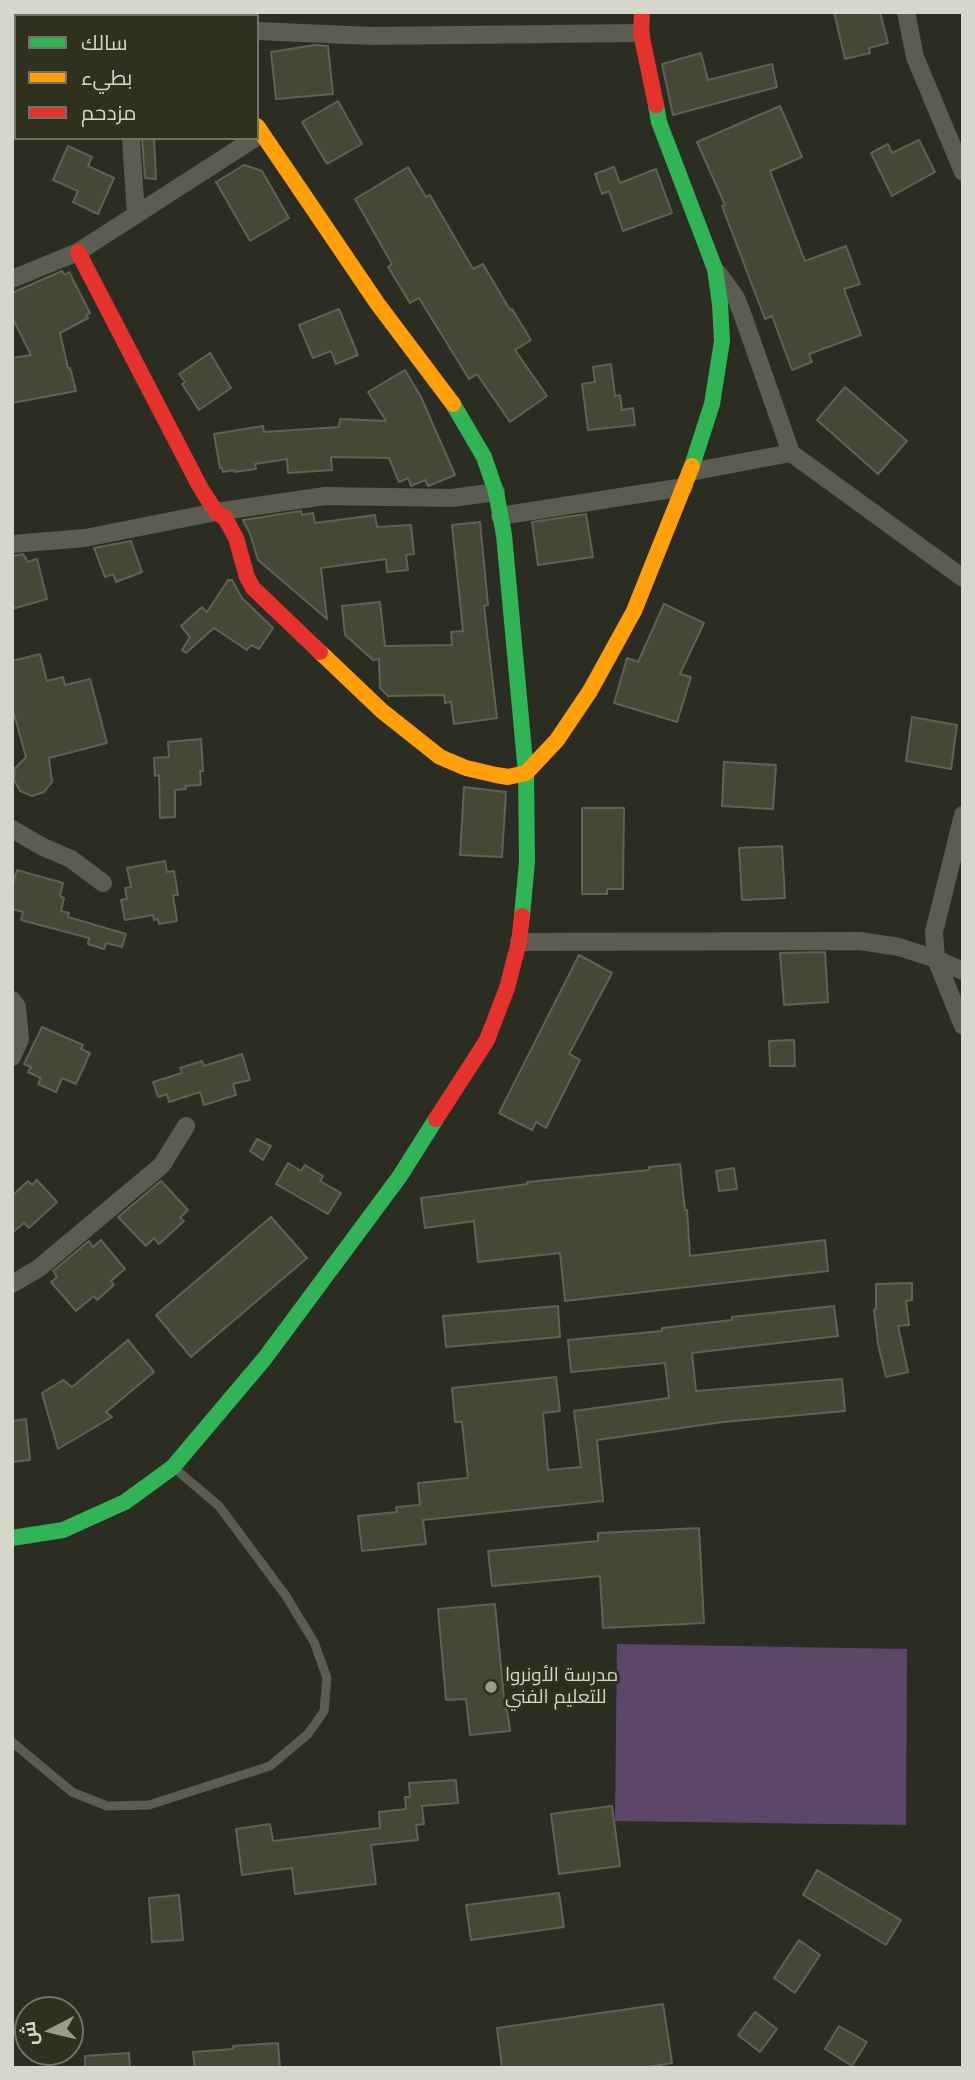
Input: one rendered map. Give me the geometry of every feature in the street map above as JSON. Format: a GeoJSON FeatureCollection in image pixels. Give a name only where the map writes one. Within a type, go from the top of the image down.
{"type":"FeatureCollection","features":[{"type":"Feature","properties":{"kind":"main road"},"geometry":{"type":"LineString","coordinates":[[78,252],[200,487],[216,512],[225,518],[236,538],[247,577],[253,588],[382,711],[429,750],[466,768],[508,777],[526,773],[557,740],[590,691],[634,611],[687,480],[712,404],[719,362],[722,341],[715,269],[659,122],[641,33],[642,12]]}},
{"type":"Feature","properties":{"kind":"main road"},"geometry":{"type":"LineString","coordinates":[[12,1538],[63,1530],[125,1502],[173,1467],[265,1358],[400,1175],[487,1040],[507,988],[519,942],[527,862],[526,773],[516,643],[496,492],[484,457],[459,412],[377,303],[259,135]]}},
{"type":"Feature","properties":{"kind":"street"},"geometry":{"type":"LineString","coordinates":[[906,12],[915,57],[963,172]]}},
{"type":"Feature","properties":{"kind":"street"},"geometry":{"type":"LineString","coordinates":[[259,31],[371,36],[641,33]]}},
{"type":"Feature","properties":{"kind":"street"},"geometry":{"type":"LineString","coordinates":[[131,140],[136,215]]}},
{"type":"Feature","properties":{"kind":"street"},"geometry":{"type":"LineString","coordinates":[[12,279],[78,252],[249,140]]}},
{"type":"Feature","properties":{"kind":"street"},"geometry":{"type":"LineString","coordinates":[[715,269],[736,299],[742,313],[791,453],[963,578]]}},
{"type":"Feature","properties":{"kind":"street"},"geometry":{"type":"LineString","coordinates":[[500,516],[687,480],[791,453]]}},
{"type":"Feature","properties":{"kind":"street"},"geometry":{"type":"LineString","coordinates":[[12,544],[85,538],[216,512],[325,496],[452,498],[496,492]]}},
{"type":"Feature","properties":{"kind":"street"},"geometry":{"type":"LineString","coordinates":[[963,815],[934,932],[936,959],[963,1026]]}},
{"type":"Feature","properties":{"kind":"street"},"geometry":{"type":"LineString","coordinates":[[12,829],[71,859],[103,883]]}},
{"type":"Feature","properties":{"kind":"street"},"geometry":{"type":"LineString","coordinates":[[519,942],[860,941],[883,943],[936,959],[963,971]]}},
{"type":"Feature","properties":{"kind":"street"},"geometry":{"type":"LineString","coordinates":[[12,1000],[17,1007],[20,1039],[12,1057]]}},
{"type":"Feature","properties":{"kind":"street"},"geometry":{"type":"LineString","coordinates":[[12,1284],[39,1268],[162,1165],[186,1126]]}},
{"type":"Feature","properties":{"kind":"lane"},"geometry":{"type":"LineString","coordinates":[[12,1742],[72,1792],[107,1806],[149,1805],[270,1766],[308,1734],[324,1712],[327,1678],[314,1642],[286,1596],[219,1506],[173,1467]]}},
{"type":"Feature","properties":{"kind":"shaded area"},"geometry":{"type":"Polygon","coordinates":[[[617,1644],[907,1649],[906,1825],[615,1821],[617,1644]]]}},
{"type":"Feature","properties":{"kind":"building"},"geometry":{"type":"Polygon","coordinates":[[[834,12],[880,12],[888,43],[869,48],[870,53],[845,59],[834,12]]]}},
{"type":"Feature","properties":{"kind":"building"},"geometry":{"type":"Polygon","coordinates":[[[315,45],[328,46],[333,94],[276,99],[271,52],[315,45]]]}},
{"type":"Feature","properties":{"kind":"building"},"geometry":{"type":"Polygon","coordinates":[[[701,53],[708,80],[772,64],[777,87],[673,115],[662,64],[701,53]]]}},
{"type":"Feature","properties":{"kind":"building"},"geometry":{"type":"Polygon","coordinates":[[[338,101],[362,144],[327,164],[302,122],[338,101]]]}},
{"type":"Feature","properties":{"kind":"building"},"geometry":{"type":"Polygon","coordinates":[[[780,106],[802,157],[770,171],[805,261],[846,246],[860,284],[844,289],[861,335],[809,354],[812,362],[792,370],[772,316],[765,319],[722,206],[725,205],[697,142],[780,106]]]}},
{"type":"Feature","properties":{"kind":"building"},"geometry":{"type":"Polygon","coordinates":[[[142,140],[154,140],[156,179],[145,178],[142,140]]]}},
{"type":"Feature","properties":{"kind":"building"},"geometry":{"type":"Polygon","coordinates":[[[919,140],[935,172],[892,196],[871,153],[888,144],[892,153],[919,140]]]}},
{"type":"Feature","properties":{"kind":"building"},"geometry":{"type":"Polygon","coordinates":[[[68,146],[92,157],[88,166],[114,178],[98,214],[73,202],[78,191],[53,180],[68,146]]]}},
{"type":"Feature","properties":{"kind":"building"},"geometry":{"type":"Polygon","coordinates":[[[244,165],[262,171],[289,218],[250,241],[216,182],[244,165]]]}},
{"type":"Feature","properties":{"kind":"building"},"geometry":{"type":"Polygon","coordinates":[[[408,167],[426,197],[430,195],[473,269],[483,264],[531,340],[515,350],[547,396],[510,422],[477,374],[469,379],[419,298],[410,303],[388,267],[392,264],[355,199],[408,167]]]}},
{"type":"Feature","properties":{"kind":"building"},"geometry":{"type":"Polygon","coordinates":[[[614,167],[620,183],[656,169],[672,213],[623,231],[609,191],[602,194],[595,174],[614,167]]]}},
{"type":"Feature","properties":{"kind":"building"},"geometry":{"type":"Polygon","coordinates":[[[62,271],[65,275],[69,272],[90,313],[86,315],[88,318],[60,333],[76,391],[12,403],[12,358],[31,355],[12,317],[12,293],[62,271]]]}},
{"type":"Feature","properties":{"kind":"building"},"geometry":{"type":"Polygon","coordinates":[[[339,309],[358,355],[336,364],[331,351],[313,358],[299,325],[339,309]]]}},
{"type":"Feature","properties":{"kind":"building"},"geometry":{"type":"Polygon","coordinates":[[[210,353],[231,388],[199,410],[182,384],[185,382],[179,374],[210,353]]]}},
{"type":"Feature","properties":{"kind":"building"},"geometry":{"type":"Polygon","coordinates":[[[611,364],[615,396],[620,395],[622,410],[633,408],[635,425],[588,430],[582,384],[595,382],[593,367],[611,364]]]}},
{"type":"Feature","properties":{"kind":"building"},"geometry":{"type":"Polygon","coordinates":[[[405,370],[421,397],[455,475],[428,486],[425,480],[411,486],[408,478],[399,482],[389,458],[331,457],[332,470],[288,473],[287,459],[255,464],[256,469],[234,472],[223,472],[220,468],[214,434],[263,426],[264,432],[339,427],[340,419],[386,421],[368,392],[405,370]]]}},
{"type":"Feature","properties":{"kind":"building"},"geometry":{"type":"Polygon","coordinates":[[[845,387],[907,441],[878,474],[817,420],[845,387]]]}},
{"type":"Feature","properties":{"kind":"building"},"geometry":{"type":"Polygon","coordinates":[[[301,511],[302,515],[313,513],[315,523],[375,515],[377,527],[411,525],[414,554],[406,555],[408,570],[387,572],[386,559],[321,568],[327,619],[258,560],[243,520],[301,511]]]}},
{"type":"Feature","properties":{"kind":"building"},"geometry":{"type":"Polygon","coordinates":[[[586,514],[593,557],[538,565],[532,522],[586,514]]]}},
{"type":"Feature","properties":{"kind":"building"},"geometry":{"type":"Polygon","coordinates":[[[480,522],[488,605],[484,606],[497,718],[454,724],[451,702],[445,703],[444,695],[388,696],[380,688],[379,659],[373,660],[345,635],[342,606],[380,602],[385,646],[452,645],[451,632],[463,631],[452,525],[480,522]]]}},
{"type":"Feature","properties":{"kind":"building"},"geometry":{"type":"Polygon","coordinates":[[[131,541],[142,572],[116,582],[113,574],[105,577],[94,548],[131,541]]]}},
{"type":"Feature","properties":{"kind":"building"},"geometry":{"type":"Polygon","coordinates":[[[23,554],[28,562],[37,559],[47,599],[12,609],[12,556],[23,554]]]}},
{"type":"Feature","properties":{"kind":"building"},"geometry":{"type":"Polygon","coordinates":[[[228,580],[232,580],[242,598],[273,628],[259,649],[251,645],[247,650],[214,628],[186,653],[182,650],[190,637],[181,626],[202,607],[207,612],[228,580]]]}},
{"type":"Feature","properties":{"kind":"building"},"geometry":{"type":"Polygon","coordinates":[[[664,604],[704,623],[680,674],[691,677],[677,722],[614,703],[627,658],[638,662],[664,604]]]}},
{"type":"Feature","properties":{"kind":"building"},"geometry":{"type":"Polygon","coordinates":[[[40,654],[47,681],[63,677],[65,685],[90,679],[107,743],[49,758],[52,782],[44,792],[32,796],[20,791],[14,780],[15,768],[26,757],[12,707],[12,661],[40,654]]]}},
{"type":"Feature","properties":{"kind":"building"},"geometry":{"type":"Polygon","coordinates":[[[912,717],[957,725],[951,769],[906,761],[912,717]]]}},
{"type":"Feature","properties":{"kind":"building"},"geometry":{"type":"Polygon","coordinates":[[[201,739],[201,785],[175,790],[175,817],[160,818],[159,775],[155,776],[154,758],[169,757],[168,742],[201,739]]]}},
{"type":"Feature","properties":{"kind":"building"},"geometry":{"type":"Polygon","coordinates":[[[724,762],[776,765],[773,809],[722,806],[724,762]]]}},
{"type":"Feature","properties":{"kind":"building"},"geometry":{"type":"Polygon","coordinates":[[[464,787],[506,792],[502,857],[460,855],[464,787]]]}},
{"type":"Feature","properties":{"kind":"building"},"geometry":{"type":"Polygon","coordinates":[[[582,808],[624,808],[623,889],[607,889],[607,894],[582,894],[582,808]]]}},
{"type":"Feature","properties":{"kind":"building"},"geometry":{"type":"Polygon","coordinates":[[[782,846],[785,898],[742,900],[739,848],[782,846]]]}},
{"type":"Feature","properties":{"kind":"building"},"geometry":{"type":"Polygon","coordinates":[[[165,861],[167,872],[174,871],[178,895],[173,895],[177,921],[159,924],[153,915],[125,920],[121,900],[127,899],[125,888],[131,887],[127,868],[165,861]]]}},
{"type":"Feature","properties":{"kind":"building"},"geometry":{"type":"Polygon","coordinates":[[[17,870],[63,883],[61,911],[69,913],[68,917],[126,934],[122,947],[106,943],[104,949],[88,944],[89,938],[21,920],[23,912],[12,909],[12,887],[17,870]]]}},
{"type":"Feature","properties":{"kind":"building"},"geometry":{"type":"Polygon","coordinates":[[[825,952],[828,1002],[784,1005],[780,953],[825,952]]]}},
{"type":"Feature","properties":{"kind":"building"},"geometry":{"type":"Polygon","coordinates":[[[579,955],[612,973],[569,1054],[580,1060],[546,1128],[536,1122],[532,1130],[499,1113],[579,955]]]}},
{"type":"Feature","properties":{"kind":"building"},"geometry":{"type":"Polygon","coordinates":[[[42,1027],[83,1045],[81,1049],[90,1053],[76,1084],[62,1078],[56,1092],[38,1084],[41,1078],[28,1072],[31,1067],[24,1064],[42,1027]]]}},
{"type":"Feature","properties":{"kind":"building"},"geometry":{"type":"Polygon","coordinates":[[[794,1040],[795,1066],[770,1066],[769,1041],[794,1040]]]}},
{"type":"Feature","properties":{"kind":"building"},"geometry":{"type":"Polygon","coordinates":[[[242,1054],[250,1080],[233,1084],[236,1095],[204,1105],[200,1092],[169,1102],[167,1094],[158,1097],[153,1082],[182,1073],[180,1068],[202,1061],[204,1066],[242,1054]]]}},
{"type":"Feature","properties":{"kind":"building"},"geometry":{"type":"Polygon","coordinates":[[[257,1139],[271,1146],[263,1160],[250,1151],[257,1139]]]}},
{"type":"Feature","properties":{"kind":"building"},"geometry":{"type":"Polygon","coordinates":[[[288,1163],[301,1171],[305,1165],[323,1176],[320,1181],[341,1193],[328,1214],[276,1184],[288,1163]]]}},
{"type":"Feature","properties":{"kind":"building"},"geometry":{"type":"Polygon","coordinates":[[[680,1164],[690,1256],[825,1240],[828,1271],[565,1301],[560,1253],[478,1262],[474,1221],[425,1228],[421,1198],[680,1164]]]}},
{"type":"Feature","properties":{"kind":"building"},"geometry":{"type":"Polygon","coordinates":[[[734,1168],[737,1189],[719,1191],[716,1171],[734,1168]]]}},
{"type":"Feature","properties":{"kind":"building"},"geometry":{"type":"Polygon","coordinates":[[[37,1180],[57,1202],[29,1228],[24,1223],[12,1233],[12,1196],[28,1181],[32,1185],[37,1180]]]}},
{"type":"Feature","properties":{"kind":"building"},"geometry":{"type":"Polygon","coordinates":[[[161,1181],[188,1210],[180,1218],[184,1221],[159,1244],[154,1238],[146,1246],[118,1217],[161,1181]]]}},
{"type":"Feature","properties":{"kind":"building"},"geometry":{"type":"Polygon","coordinates":[[[271,1217],[307,1258],[191,1357],[156,1315],[271,1217]]]}},
{"type":"Feature","properties":{"kind":"building"},"geometry":{"type":"Polygon","coordinates":[[[101,1240],[125,1269],[111,1281],[114,1285],[97,1300],[94,1296],[76,1311],[51,1282],[57,1277],[53,1271],[89,1241],[93,1247],[101,1240]]]}},
{"type":"Feature","properties":{"kind":"building"},"geometry":{"type":"Polygon","coordinates":[[[912,1283],[912,1300],[906,1301],[909,1325],[898,1326],[908,1372],[886,1377],[874,1310],[876,1284],[912,1283]]]}},
{"type":"Feature","properties":{"kind":"building"},"geometry":{"type":"Polygon","coordinates":[[[558,1306],[560,1337],[446,1347],[443,1316],[558,1306]]]}},
{"type":"Feature","properties":{"kind":"building"},"geometry":{"type":"Polygon","coordinates":[[[834,1306],[838,1336],[692,1353],[696,1391],[842,1379],[845,1411],[723,1422],[597,1440],[603,1501],[423,1520],[426,1544],[362,1551],[358,1516],[397,1512],[396,1507],[420,1505],[418,1483],[468,1478],[462,1422],[455,1422],[452,1388],[556,1377],[560,1411],[543,1413],[548,1470],[581,1467],[574,1411],[669,1398],[665,1363],[571,1372],[568,1340],[662,1331],[662,1328],[732,1320],[732,1317],[834,1306]]]}},
{"type":"Feature","properties":{"kind":"building"},"geometry":{"type":"Polygon","coordinates":[[[128,1340],[154,1372],[106,1412],[112,1417],[58,1449],[42,1393],[63,1380],[72,1387],[128,1340]]]}},
{"type":"Feature","properties":{"kind":"building"},"geometry":{"type":"Polygon","coordinates":[[[26,1419],[30,1460],[12,1462],[12,1421],[26,1419]]]}},
{"type":"Feature","properties":{"kind":"building"},"geometry":{"type":"Polygon","coordinates":[[[699,1528],[704,1623],[603,1628],[600,1576],[492,1586],[488,1551],[598,1541],[598,1533],[699,1528]]]}},
{"type":"Feature","properties":{"kind":"building"},"geometry":{"type":"Polygon","coordinates":[[[495,1604],[505,1709],[510,1731],[470,1735],[466,1699],[446,1700],[438,1609],[495,1604]]]}},
{"type":"Feature","properties":{"kind":"building"},"geometry":{"type":"Polygon","coordinates":[[[456,1780],[458,1803],[422,1806],[424,1824],[416,1825],[418,1840],[371,1845],[376,1884],[295,1894],[292,1868],[242,1875],[236,1829],[270,1824],[273,1841],[380,1828],[379,1812],[406,1809],[405,1797],[410,1797],[409,1783],[456,1780]]]}},
{"type":"Feature","properties":{"kind":"building"},"geometry":{"type":"Polygon","coordinates":[[[612,1806],[620,1866],[559,1874],[551,1814],[612,1806]]]}},
{"type":"Feature","properties":{"kind":"building"},"geometry":{"type":"Polygon","coordinates":[[[817,1870],[901,1920],[886,1945],[803,1895],[817,1870]]]}},
{"type":"Feature","properties":{"kind":"building"},"geometry":{"type":"Polygon","coordinates":[[[559,1893],[564,1927],[471,1940],[466,1905],[559,1893]]]}},
{"type":"Feature","properties":{"kind":"building"},"geometry":{"type":"Polygon","coordinates":[[[179,1895],[183,1940],[152,1942],[149,1898],[179,1895]]]}},
{"type":"Feature","properties":{"kind":"building"},"geometry":{"type":"Polygon","coordinates":[[[799,1940],[820,1955],[795,1993],[774,1978],[799,1940]]]}},
{"type":"Feature","properties":{"kind":"building"},"geometry":{"type":"Polygon","coordinates":[[[663,2004],[672,2063],[643,2068],[502,2068],[497,2028],[663,2004]]]}},
{"type":"Feature","properties":{"kind":"building"},"geometry":{"type":"Polygon","coordinates":[[[755,2012],[777,2029],[760,2052],[738,2035],[755,2012]]]}},
{"type":"Feature","properties":{"kind":"building"},"geometry":{"type":"Polygon","coordinates":[[[839,2026],[867,2042],[852,2066],[825,2049],[839,2026]]]}},
{"type":"Feature","properties":{"kind":"building"},"geometry":{"type":"Polygon","coordinates":[[[278,2043],[280,2068],[195,2068],[193,2052],[278,2043]]]}},
{"type":"Feature","properties":{"kind":"building"},"geometry":{"type":"Polygon","coordinates":[[[129,2053],[130,2068],[85,2068],[85,2056],[129,2053]]]}},
{"type":"Feature","properties":{"kind":"traffic: fast"},"geometry":{"type":"LineString","coordinates":[[656,105],[659,122],[715,269],[720,304],[722,341],[712,404],[692,466]]}},
{"type":"Feature","properties":{"kind":"traffic: fast"},"geometry":{"type":"LineString","coordinates":[[453,404],[484,457],[496,492],[504,535],[526,773],[527,862],[522,916]]}},
{"type":"Feature","properties":{"kind":"traffic: fast"},"geometry":{"type":"LineString","coordinates":[[12,1538],[63,1530],[125,1502],[173,1467],[265,1358],[400,1176],[436,1119]]}},
{"type":"Feature","properties":{"kind":"traffic: slow"},"geometry":{"type":"LineString","coordinates":[[259,129],[377,303],[453,404]]}},
{"type":"Feature","properties":{"kind":"traffic: slow"},"geometry":{"type":"LineString","coordinates":[[320,652],[382,711],[440,757],[466,768],[496,775],[508,777],[526,773],[557,740],[590,691],[634,611],[692,466]]}},
{"type":"Feature","properties":{"kind":"traffic: jam"},"geometry":{"type":"LineString","coordinates":[[642,12],[641,33],[656,105]]}},
{"type":"Feature","properties":{"kind":"traffic: jam"},"geometry":{"type":"LineString","coordinates":[[78,252],[200,487],[216,512],[225,518],[236,538],[247,577],[253,588],[320,652]]}},
{"type":"Feature","properties":{"kind":"traffic: jam"},"geometry":{"type":"LineString","coordinates":[[436,1119],[487,1040],[507,988],[519,942],[522,916]]}},
{"type":"Feature","properties":{"kind":"place","name":"مدرسة الأونروا للتعليم الفني"},"geometry":{"type":"Point","coordinates":[491,1687]}}]}
